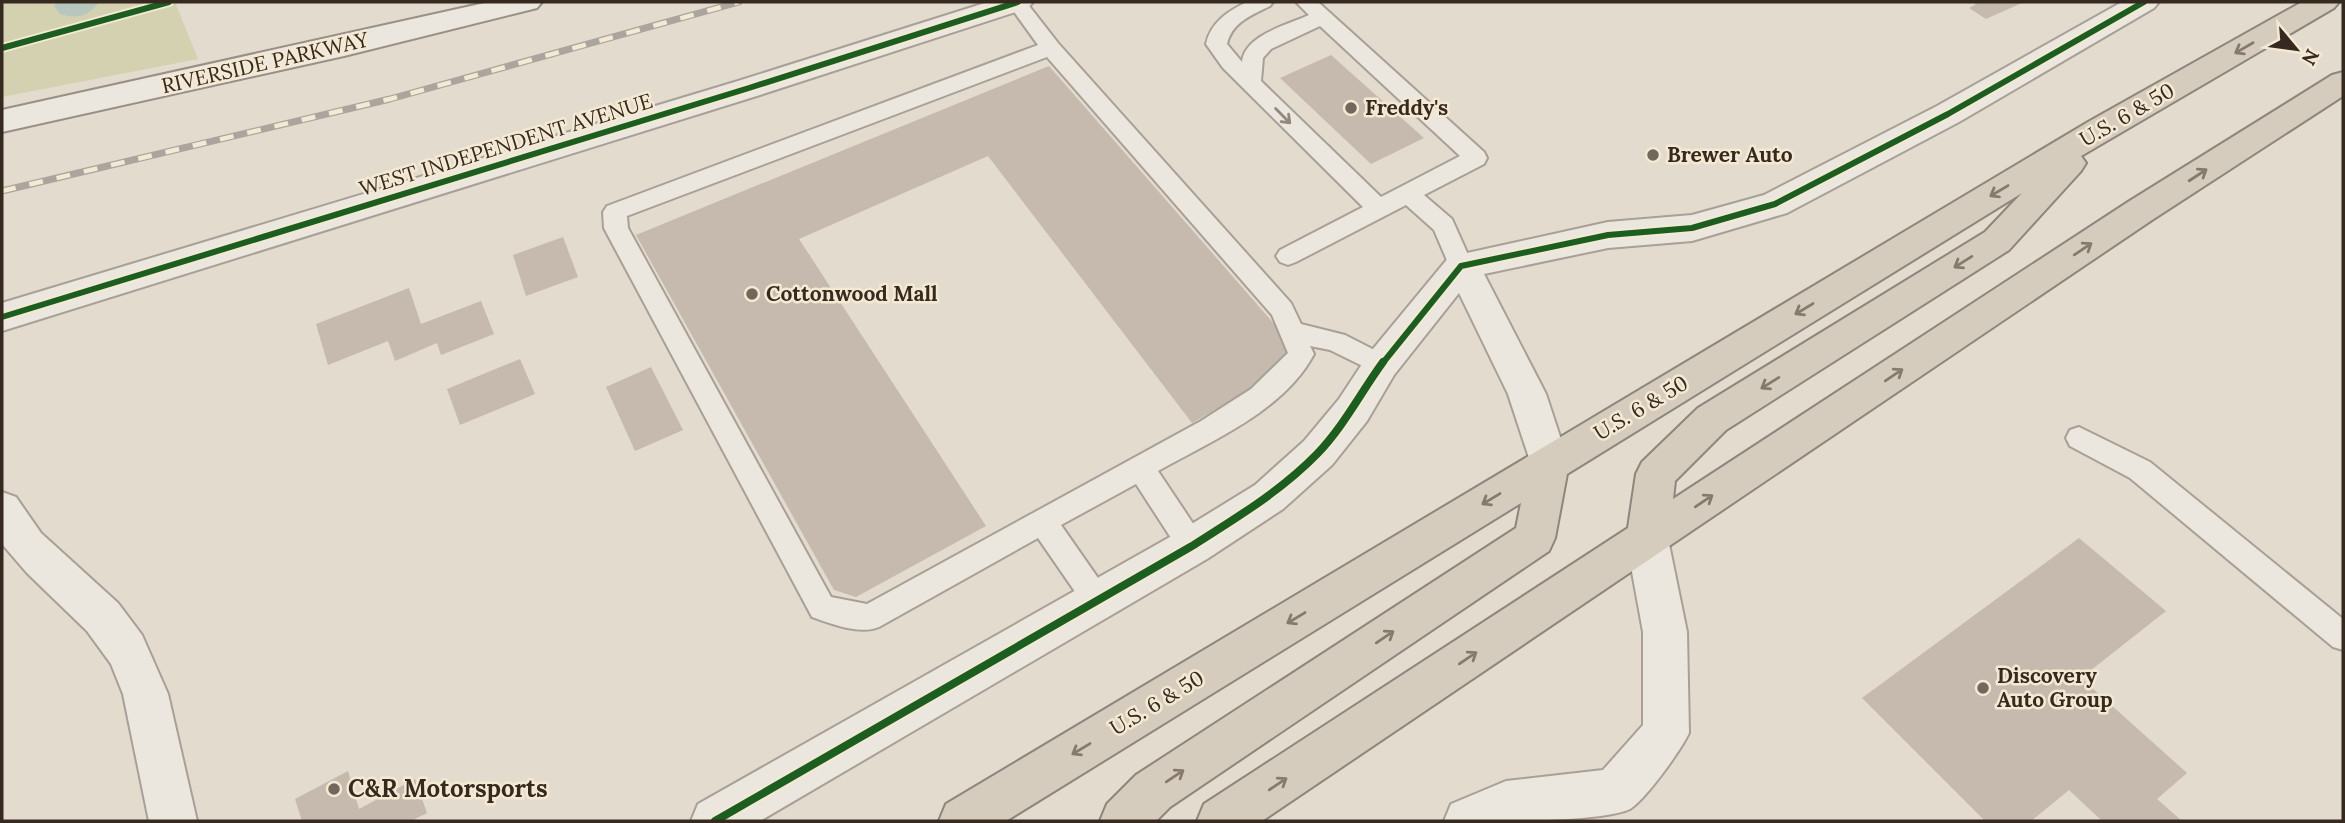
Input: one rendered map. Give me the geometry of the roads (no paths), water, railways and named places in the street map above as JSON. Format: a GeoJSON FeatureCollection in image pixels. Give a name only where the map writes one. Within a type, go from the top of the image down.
{"type":"FeatureCollection","features":[{"type":"Feature","properties":{"kind":"highway","name":"U.S. 6 & 50"},"geometry":{"type":"LineString","coordinates":[[964,821],[2099,130],[2324,2]]}},
{"type":"Feature","properties":{"kind":"highway"},"geometry":{"type":"LineString","coordinates":[[1221,821],[2129,219],[2343,82]]}},
{"type":"Feature","properties":{"kind":"highway"},"geometry":{"type":"LineString","coordinates":[[1647,539],[1656,474],[1712,419],[1997,241],[2099,130]]}},
{"type":"Feature","properties":{"kind":"highway"},"geometry":{"type":"LineString","coordinates":[[1124,821],[1153,791],[1534,538],[1549,464]]}},
{"type":"Feature","properties":{"kind":"street","name":"RIVERSIDE PARKWAY"},"geometry":{"type":"LineString","coordinates":[[2,121],[344,46],[527,2]]}},
{"type":"Feature","properties":{"kind":"street","name":"WEST INDEPENDENT AVENUE"},"geometry":{"type":"LineString","coordinates":[[2,317],[749,88],[1017,2]]}},
{"type":"Feature","properties":{"kind":"street"},"geometry":{"type":"LineString","coordinates":[[715,821],[1192,546],[1269,498],[1318,453],[1353,410],[1381,365],[1461,266],[1608,235],[1692,228],[1776,204],[1948,114],[2144,2]]}},
{"type":"Feature","properties":{"kind":"street"},"geometry":{"type":"LineString","coordinates":[[1461,266],[1527,394],[1549,464]]}},
{"type":"Feature","properties":{"kind":"street"},"geometry":{"type":"LineString","coordinates":[[2,509],[26,546],[107,622],[133,660],[149,701],[158,758],[173,821]]}},
{"type":"Feature","properties":{"kind":"street"},"geometry":{"type":"LineString","coordinates":[[1468,821],[1506,804],[1615,792],[1666,733],[1665,632],[1647,539]]}},
{"type":"Feature","properties":{"kind":"lane"},"geometry":{"type":"LineString","coordinates":[[1017,2],[1051,48],[1282,310],[1301,354],[1287,375],[1260,398],[1140,469],[869,618],[822,608],[616,228],[615,212],[1051,48]]}},
{"type":"Feature","properties":{"kind":"lane"},"geometry":{"type":"LineString","coordinates":[[1264,2],[1227,22],[1217,34],[1216,44],[1250,82],[1379,209]]}},
{"type":"Feature","properties":{"kind":"lane"},"geometry":{"type":"LineString","coordinates":[[1289,256],[1476,158],[1306,2]]}},
{"type":"Feature","properties":{"kind":"lane"},"geometry":{"type":"LineString","coordinates":[[1250,82],[1253,56],[1264,44],[1322,17]]}},
{"type":"Feature","properties":{"kind":"lane"},"geometry":{"type":"LineString","coordinates":[[1407,193],[1444,225],[1461,266]]}},
{"type":"Feature","properties":{"kind":"lane"},"geometry":{"type":"LineString","coordinates":[[1291,332],[1336,342],[1381,365]]}},
{"type":"Feature","properties":{"kind":"lane"},"geometry":{"type":"LineString","coordinates":[[2079,438],[2140,470],[2343,638]]}},
{"type":"Feature","properties":{"kind":"lane"},"geometry":{"type":"LineString","coordinates":[[1140,469],[1192,546]]}},
{"type":"Feature","properties":{"kind":"lane"},"geometry":{"type":"LineString","coordinates":[[1043,522],[1097,600]]}},
{"type":"Feature","properties":{"kind":"waterway"},"geometry":{"type":"LineString","coordinates":[[73,6],[80,2]]}},
{"type":"Feature","properties":{"kind":"railway"},"geometry":{"type":"LineString","coordinates":[[2,191],[390,99],[739,2]]}},
{"type":"Feature","properties":{"kind":"place","name":"Freddy's"},"geometry":{"type":"Point","coordinates":[1351,108]}},
{"type":"Feature","properties":{"kind":"place","name":"Brewer Auto"},"geometry":{"type":"Point","coordinates":[1653,155]}},
{"type":"Feature","properties":{"kind":"place","name":"Cottonwood Mall"},"geometry":{"type":"Point","coordinates":[752,294]}},
{"type":"Feature","properties":{"kind":"place","name":"Discovery Auto Group"},"geometry":{"type":"Point","coordinates":[1983,688]}},
{"type":"Feature","properties":{"kind":"place","name":"C&R Motorsports"},"geometry":{"type":"Point","coordinates":[334,789]}}]}
